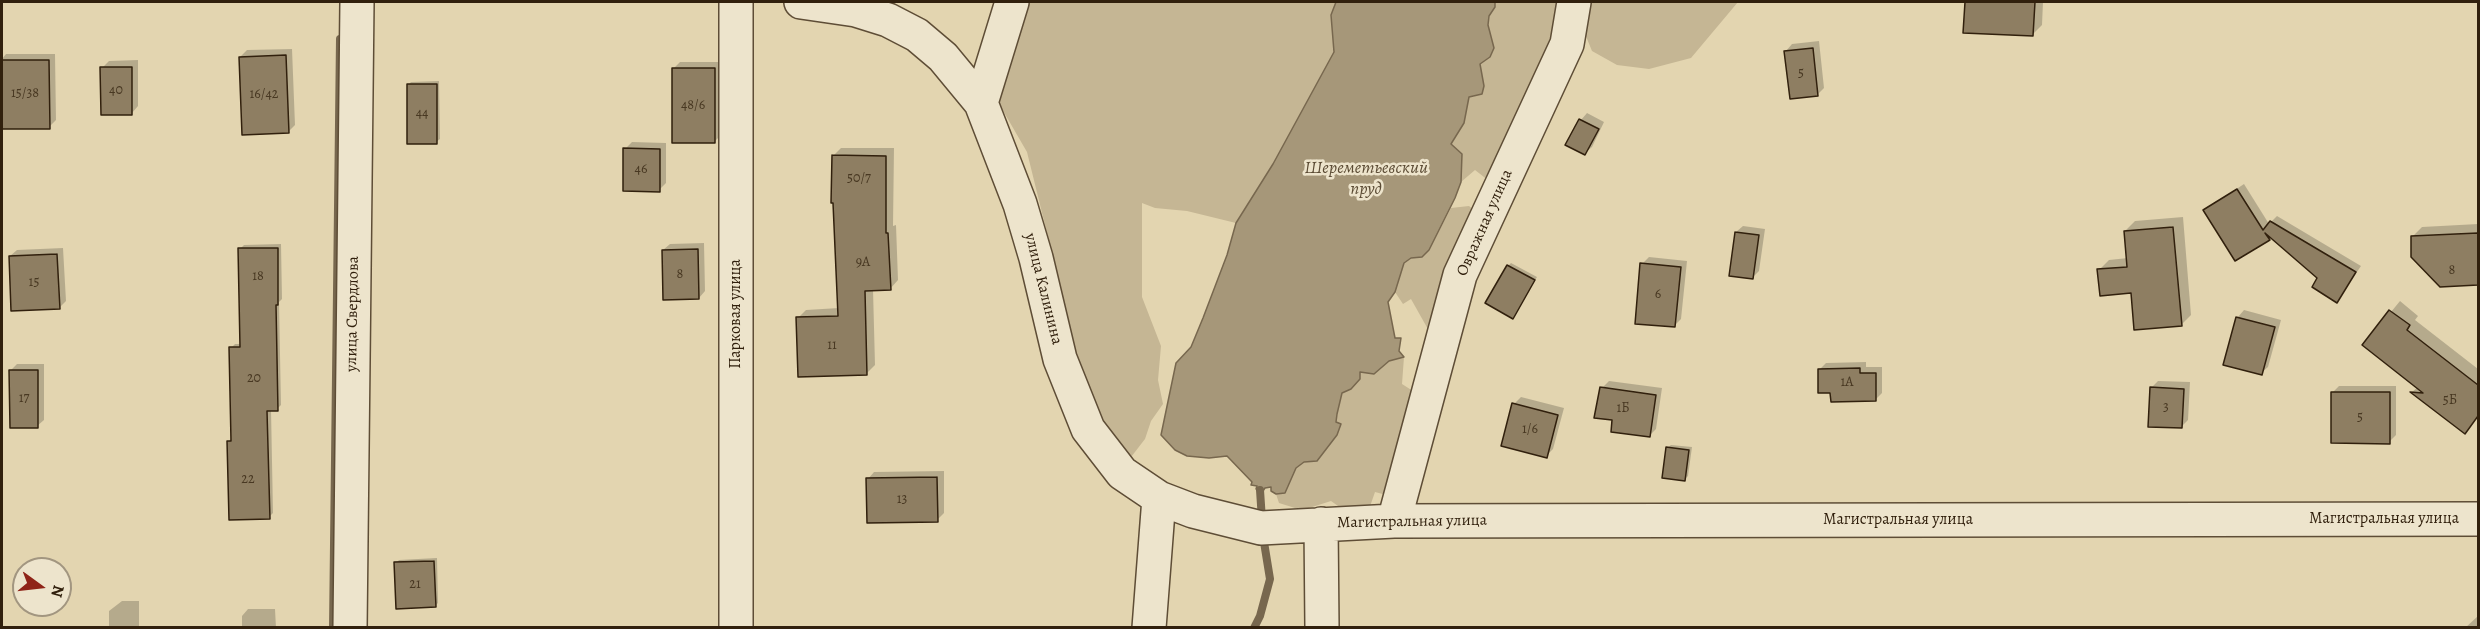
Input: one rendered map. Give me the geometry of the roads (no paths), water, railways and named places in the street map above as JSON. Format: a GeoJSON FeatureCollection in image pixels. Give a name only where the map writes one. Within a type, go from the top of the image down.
{"type":"FeatureCollection","features":[{"type":"Feature","properties":{"kind":"street","name":"улица Свердлова"},"geometry":{"type":"LineString","coordinates":[[350,627],[357,2]]}},
{"type":"Feature","properties":{"kind":"street","name":"Парковая улица"},"geometry":{"type":"LineString","coordinates":[[736,2],[736,627]]}},
{"type":"Feature","properties":{"kind":"street","name":"улица Калинина"},"geometry":{"type":"LineString","coordinates":[[801,2],[856,10],[888,21],[917,35],[943,57],[981,103],[1020,204],[1036,258],[1060,359],[1088,429],[1122,473],[1159,498],[1193,511],[1261,528],[1319,524]]}},
{"type":"Feature","properties":{"kind":"street"},"geometry":{"type":"LineString","coordinates":[[981,103],[1012,2]]}},
{"type":"Feature","properties":{"kind":"street","name":"Овражная улица"},"geometry":{"type":"LineString","coordinates":[[1394,521],[1460,275],[1567,44],[1574,2]]}},
{"type":"Feature","properties":{"kind":"street"},"geometry":{"type":"LineString","coordinates":[[1149,627],[1159,498]]}},
{"type":"Feature","properties":{"kind":"street","name":"Магистральная улица"},"geometry":{"type":"LineString","coordinates":[[1319,524],[1394,521],[2478,519]]}},
{"type":"Feature","properties":{"kind":"street"},"geometry":{"type":"LineString","coordinates":[[1319,524],[1322,627]]}},
{"type":"Feature","properties":{"kind":"water","name":"Шереметьевский пруд"},"geometry":{"type":"Polygon","coordinates":[[[1336,2],[1495,2],[1488,25],[1494,48],[1490,57],[1480,64],[1484,86],[1482,94],[1469,97],[1464,123],[1451,144],[1462,154],[1461,182],[1455,198],[1429,250],[1422,257],[1411,258],[1404,263],[1395,292],[1388,302],[1395,338],[1401,338],[1399,351],[1404,357],[1389,361],[1374,374],[1360,372],[1360,379],[1351,389],[1342,393],[1336,422],[1341,424],[1337,435],[1317,461],[1304,462],[1296,468],[1285,493],[1276,494],[1271,491],[1271,487],[1263,491],[1256,489],[1257,486],[1251,485],[1252,482],[1227,456],[1209,458],[1187,456],[1175,450],[1161,435],[1176,363],[1191,347],[1227,255],[1236,223],[1273,164],[1334,52],[1331,15],[1336,2]]]}},
{"type":"Feature","properties":{"kind":"waterway"},"geometry":{"type":"LineString","coordinates":[[333,628],[340,39]]}},
{"type":"Feature","properties":{"kind":"waterway"},"geometry":{"type":"LineString","coordinates":[[1260,490],[1262,520]]}},
{"type":"Feature","properties":{"kind":"waterway"},"geometry":{"type":"LineString","coordinates":[[1254,628],[1260,616],[1270,579],[1263,536]]}}]}
